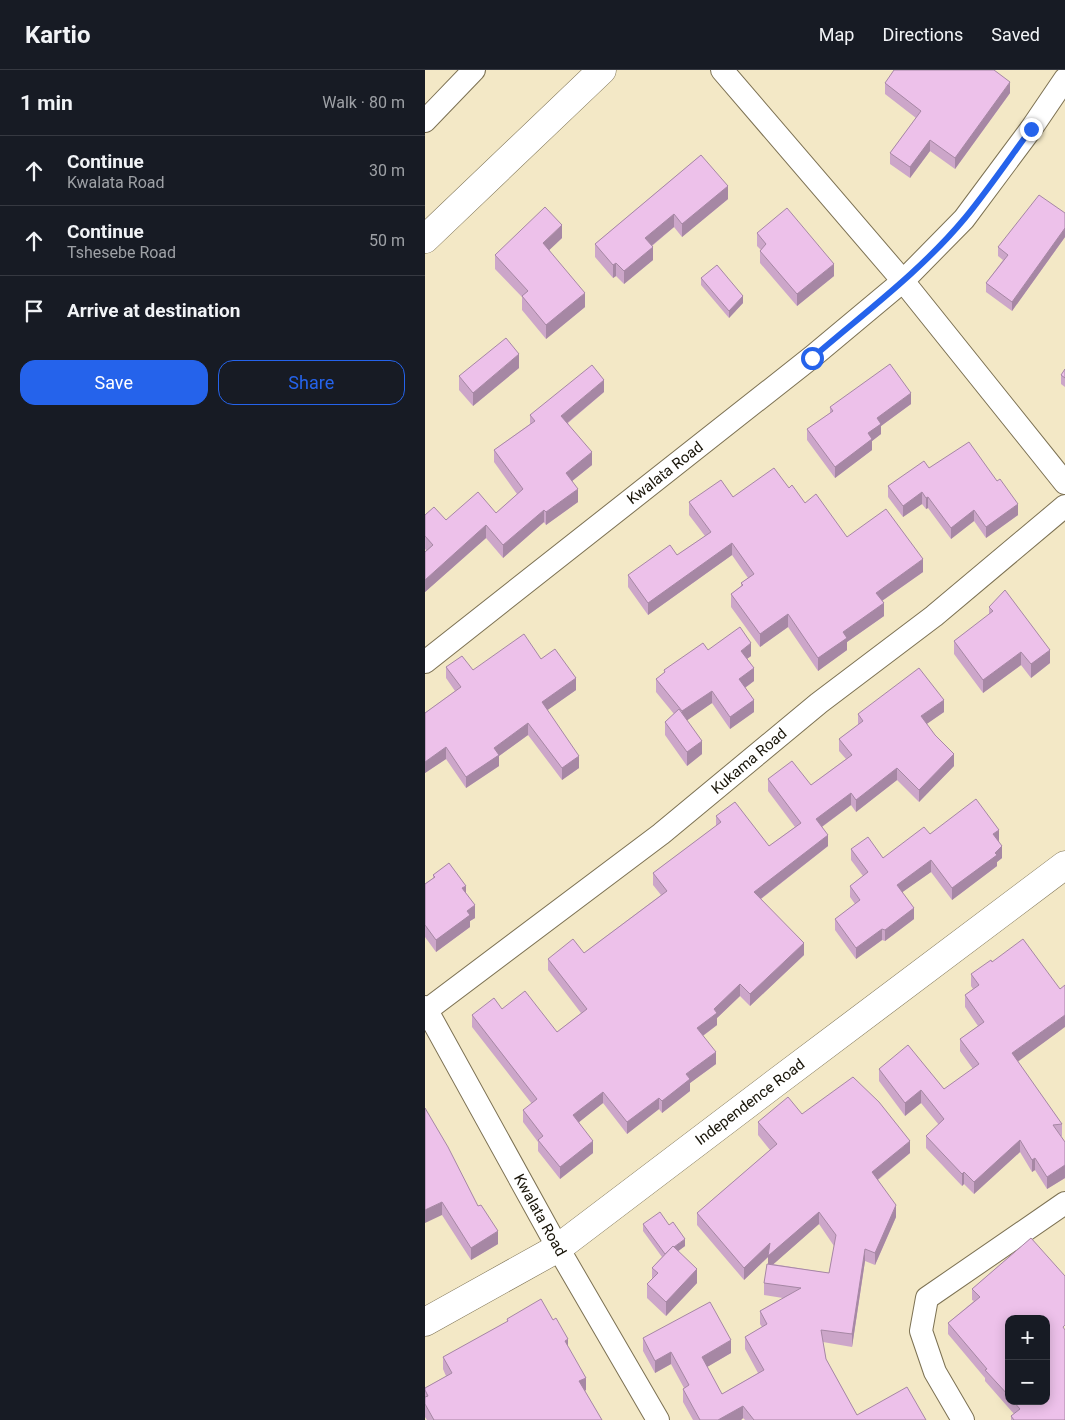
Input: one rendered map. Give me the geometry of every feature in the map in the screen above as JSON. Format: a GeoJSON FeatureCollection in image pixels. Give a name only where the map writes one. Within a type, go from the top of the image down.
{"type":"FeatureCollection","features":[{"type":"Feature","properties":{"kind":"street"},"geometry":{"type":"LineString","coordinates":[[425,122],[474,70]]}},
{"type":"Feature","properties":{"kind":"street"},"geometry":{"type":"LineString","coordinates":[[425,239],[603,70]]}},
{"type":"Feature","properties":{"kind":"street"},"geometry":{"type":"LineString","coordinates":[[722,70],[903,281],[1065,483]]}},
{"type":"Feature","properties":{"kind":"street","name":"Kwalata Road"},"geometry":{"type":"LineString","coordinates":[[425,662],[812,358],[903,281],[964,219],[1031,129],[1065,79]]}},
{"type":"Feature","properties":{"kind":"street","name":"Kukama Road"},"geometry":{"type":"LineString","coordinates":[[426,1008],[661,834],[819,703],[934,616],[1065,506]]}},
{"type":"Feature","properties":{"kind":"street","name":"Independence Road"},"geometry":{"type":"LineString","coordinates":[[425,1322],[558,1248],[1065,865]]}},
{"type":"Feature","properties":{"kind":"street","name":"Kwalata Road"},"geometry":{"type":"LineString","coordinates":[[426,1008],[558,1248],[658,1420]]}},
{"type":"Feature","properties":{"kind":"street"},"geometry":{"type":"LineString","coordinates":[[963,1420],[935,1372],[921,1331],[927,1298],[1065,1202]]}},
{"type":"Feature","properties":{"kind":"building"},"geometry":{"type":"Polygon","coordinates":[[[894,70],[994,70],[1010,82],[955,158],[930,140],[910,167],[890,153],[921,111],[885,83],[894,70]]]}},
{"type":"Feature","properties":{"kind":"building"},"geometry":{"type":"Polygon","coordinates":[[[701,155],[728,186],[682,224],[674,214],[645,238],[653,247],[624,271],[616,263],[613,265],[595,244],[701,155]]]}},
{"type":"Feature","properties":{"kind":"building"},"geometry":{"type":"Polygon","coordinates":[[[1039,195],[1065,213],[1065,228],[1012,302],[986,283],[1008,255],[998,247],[1039,195]]]}},
{"type":"Feature","properties":{"kind":"building"},"geometry":{"type":"Polygon","coordinates":[[[545,207],[562,225],[543,243],[585,293],[546,325],[522,296],[528,291],[495,255],[545,207]]]}},
{"type":"Feature","properties":{"kind":"building"},"geometry":{"type":"Polygon","coordinates":[[[787,208],[834,264],[797,294],[760,251],[766,244],[757,233],[787,208]]]}},
{"type":"Feature","properties":{"kind":"building"},"geometry":{"type":"Polygon","coordinates":[[[717,265],[743,296],[729,311],[701,278],[717,265]]]}},
{"type":"Feature","properties":{"kind":"building"},"geometry":{"type":"Polygon","coordinates":[[[506,338],[519,354],[473,393],[459,376],[506,338]]]}},
{"type":"Feature","properties":{"kind":"building"},"geometry":{"type":"Polygon","coordinates":[[[890,364],[911,393],[877,418],[881,424],[868,433],[872,439],[835,467],[807,429],[833,411],[830,407],[890,364]]]}},
{"type":"Feature","properties":{"kind":"building"},"geometry":{"type":"Polygon","coordinates":[[[592,365],[604,380],[561,416],[592,452],[566,473],[578,489],[546,512],[544,510],[503,545],[486,525],[425,580],[425,552],[433,545],[425,536],[425,515],[434,507],[446,520],[478,492],[496,513],[523,489],[494,450],[535,421],[530,415],[592,365]]]}},
{"type":"Feature","properties":{"kind":"building"},"geometry":{"type":"Polygon","coordinates":[[[1065,369],[1065,378],[1061,375],[1065,369]]]}},
{"type":"Feature","properties":{"kind":"building"},"geometry":{"type":"Polygon","coordinates":[[[969,442],[997,481],[1000,479],[1018,504],[986,527],[974,510],[951,528],[928,497],[926,498],[922,492],[903,506],[888,486],[924,461],[929,468],[969,442]]]}},
{"type":"Feature","properties":{"kind":"building"},"geometry":{"type":"Polygon","coordinates":[[[774,468],[789,488],[792,485],[805,503],[816,494],[847,537],[886,509],[923,559],[876,593],[884,603],[843,632],[847,638],[818,658],[788,614],[760,634],[731,594],[743,585],[741,583],[754,574],[732,543],[648,603],[628,575],[670,545],[677,555],[711,532],[689,502],[721,480],[733,497],[774,468]]]}},
{"type":"Feature","properties":{"kind":"building"},"geometry":{"type":"Polygon","coordinates":[[[1005,590],[1050,650],[1031,664],[1021,652],[983,680],[954,641],[993,611],[989,607],[1005,590]]]}},
{"type":"Feature","properties":{"kind":"building"},"geometry":{"type":"Polygon","coordinates":[[[740,627],[751,643],[741,651],[754,668],[739,679],[754,700],[730,717],[712,691],[682,711],[656,679],[665,672],[664,670],[703,643],[708,650],[740,627]]]}},
{"type":"Feature","properties":{"kind":"building"},"geometry":{"type":"Polygon","coordinates":[[[524,634],[541,659],[555,649],[576,678],[542,702],[579,756],[562,768],[528,723],[494,748],[499,755],[466,777],[446,747],[425,762],[425,713],[461,687],[446,667],[462,656],[473,670],[524,634]]]}},
{"type":"Feature","properties":{"kind":"building"},"geometry":{"type":"Polygon","coordinates":[[[919,668],[944,700],[921,716],[935,735],[954,754],[919,790],[897,768],[856,800],[851,793],[816,819],[828,835],[754,892],[804,943],[750,994],[740,984],[714,1009],[717,1013],[697,1028],[716,1052],[686,1074],[690,1079],[662,1101],[659,1098],[627,1122],[603,1092],[573,1115],[593,1141],[560,1167],[538,1140],[543,1136],[523,1110],[537,1099],[472,1015],[494,998],[502,1009],[525,991],[557,1032],[587,1009],[548,959],[573,939],[584,953],[667,891],[653,873],[721,822],[716,816],[735,802],[769,846],[801,823],[768,779],[792,761],[811,785],[852,755],[839,739],[863,721],[858,714],[919,668]]]}},
{"type":"Feature","properties":{"kind":"building"},"geometry":{"type":"Polygon","coordinates":[[[679,709],[702,741],[687,752],[665,722],[679,709]]]}},
{"type":"Feature","properties":{"kind":"building"},"geometry":{"type":"Polygon","coordinates":[[[976,799],[999,830],[993,834],[1002,846],[995,853],[997,855],[952,888],[931,860],[897,885],[914,908],[885,930],[882,929],[856,948],[835,919],[860,900],[850,886],[868,872],[851,849],[868,837],[883,858],[924,827],[930,834],[976,799]]]}},
{"type":"Feature","properties":{"kind":"building"},"geometry":{"type":"Polygon","coordinates":[[[449,863],[466,886],[462,888],[475,905],[467,911],[470,915],[436,940],[425,925],[425,884],[435,877],[433,875],[449,863]]]}},
{"type":"Feature","properties":{"kind":"building"},"geometry":{"type":"Polygon","coordinates":[[[1023,939],[1060,989],[1065,985],[1065,1015],[1012,1053],[1062,1124],[1053,1125],[1065,1142],[1065,1165],[1047,1177],[1035,1158],[1032,1160],[1020,1140],[974,1182],[964,1172],[962,1174],[926,1136],[944,1119],[921,1090],[905,1103],[879,1069],[908,1045],[944,1089],[979,1064],[960,1039],[984,1022],[965,995],[979,985],[971,974],[991,960],[992,962],[1023,939]]]}},
{"type":"Feature","properties":{"kind":"building"},"geometry":{"type":"Polygon","coordinates":[[[853,1077],[879,1102],[910,1141],[872,1172],[896,1205],[875,1253],[865,1249],[852,1334],[821,1330],[826,1359],[857,1415],[907,1387],[926,1420],[754,1420],[743,1406],[718,1420],[700,1420],[683,1389],[689,1385],[671,1352],[655,1361],[643,1338],[710,1302],[731,1340],[702,1357],[722,1394],[764,1370],[745,1337],[767,1324],[760,1311],[801,1288],[764,1283],[767,1264],[829,1273],[836,1235],[819,1212],[768,1256],[770,1243],[744,1268],[697,1213],[777,1144],[758,1122],[788,1097],[802,1114],[853,1077]]]}},
{"type":"Feature","properties":{"kind":"building"},"geometry":{"type":"Polygon","coordinates":[[[425,1108],[448,1147],[478,1206],[481,1205],[498,1231],[471,1248],[442,1202],[425,1210],[425,1108]]]}},
{"type":"Feature","properties":{"kind":"building"},"geometry":{"type":"Polygon","coordinates":[[[660,1212],[669,1225],[673,1222],[685,1239],[673,1246],[665,1254],[643,1224],[660,1212]]]}},
{"type":"Feature","properties":{"kind":"building"},"geometry":{"type":"Polygon","coordinates":[[[1031,1238],[1065,1276],[1065,1325],[1063,1327],[1065,1330],[1065,1420],[1014,1420],[1011,1416],[1020,1409],[1016,1405],[1050,1405],[1050,1315],[1005,1315],[1005,1392],[985,1370],[987,1369],[948,1323],[980,1297],[972,1289],[1031,1238]]]}},
{"type":"Feature","properties":{"kind":"building"},"geometry":{"type":"Polygon","coordinates":[[[673,1246],[697,1269],[666,1302],[647,1284],[658,1273],[652,1268],[673,1246]]]}},
{"type":"Feature","properties":{"kind":"building"},"geometry":{"type":"Polygon","coordinates":[[[541,1299],[553,1320],[556,1318],[568,1339],[565,1341],[586,1378],[579,1381],[602,1420],[434,1420],[425,1404],[425,1397],[428,1396],[425,1388],[452,1373],[443,1357],[508,1321],[507,1319],[541,1299]]]}},
{"type":"Feature","properties":{"kind":"route"},"geometry":{"type":"LineString","coordinates":[[812,358],[925,260],[964,219],[1031,129]]}}]}
